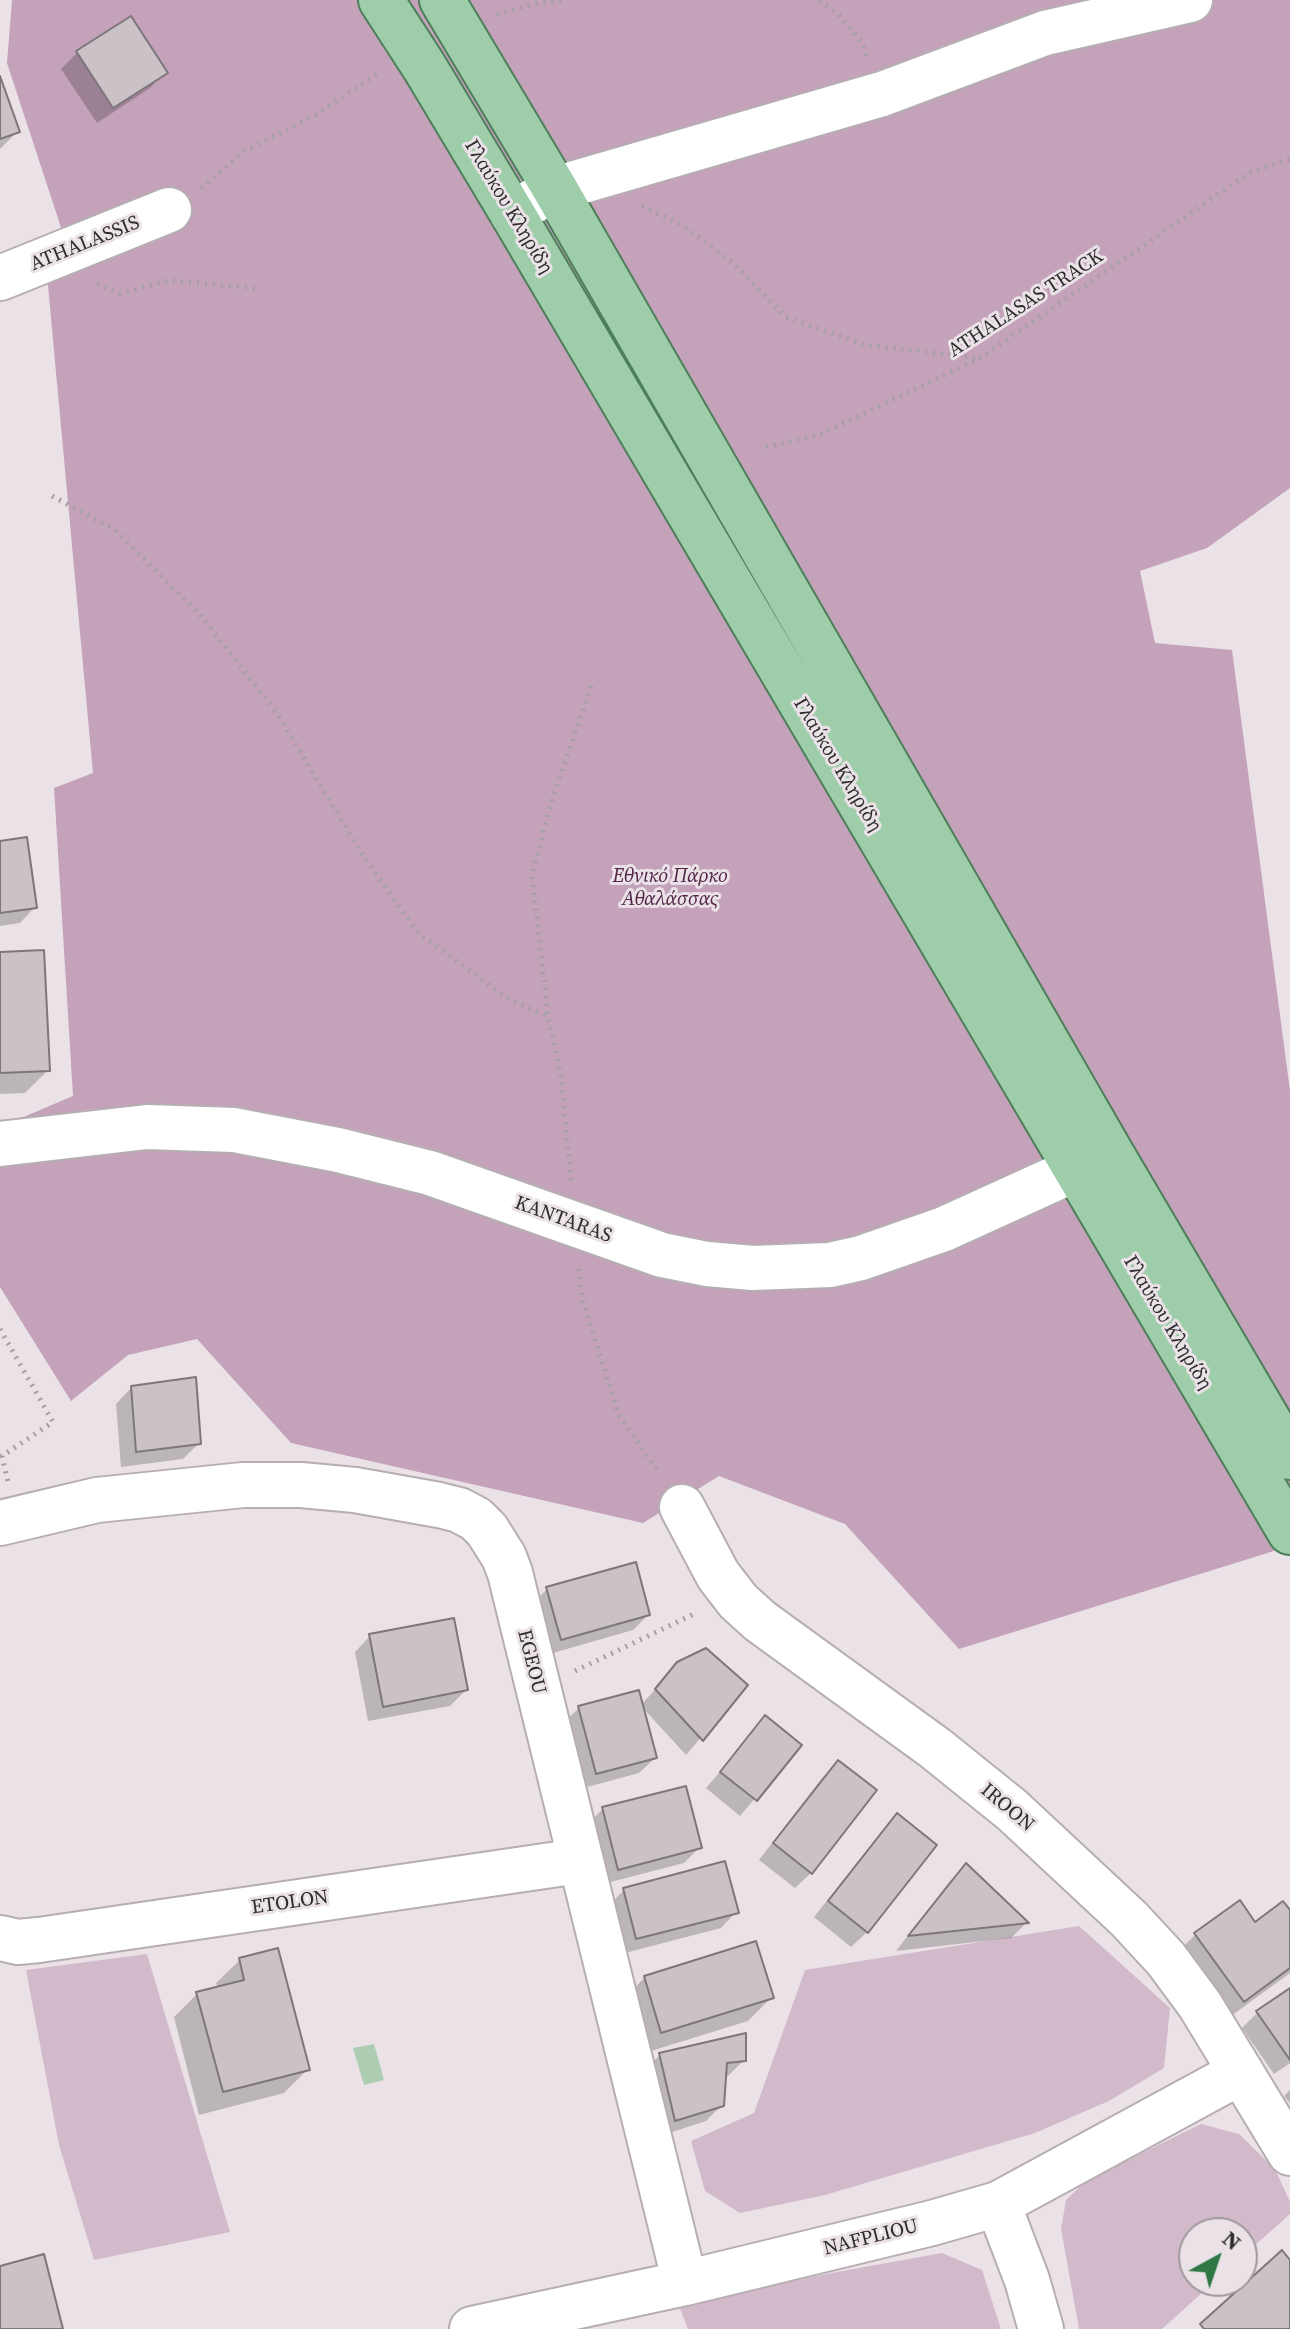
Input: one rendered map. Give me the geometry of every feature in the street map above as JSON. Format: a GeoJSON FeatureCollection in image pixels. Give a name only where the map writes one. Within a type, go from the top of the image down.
{"type":"FeatureCollection","features":[{"type":"Feature","properties":{"kind":"main road","name":"Γλαύκου Κληρίδη"},"geometry":{"type":"LineString","coordinates":[[381,0],[1093,1161],[1290,1457]]}},
{"type":"Feature","properties":{"kind":"main road","name":"Γλαύκου Κληρίδη"},"geometry":{"type":"LineString","coordinates":[[442,0],[574,183],[1290,1532]]}},
{"type":"Feature","properties":{"kind":"street"},"geometry":{"type":"LineString","coordinates":[[512,213],[574,183],[882,94],[1045,33],[1190,0]]}},
{"type":"Feature","properties":{"kind":"street","name":"ATHALASSIS"},"geometry":{"type":"LineString","coordinates":[[0,278],[169,210]]}},
{"type":"Feature","properties":{"kind":"street","name":"KANTARAS"},"geometry":{"type":"LineString","coordinates":[[0,1144],[147,1127],[234,1130],[384,1160],[430,1173],[662,1255],[707,1264],[753,1268],[830,1265],[861,1258],[944,1229],[1093,1161]]}},
{"type":"Feature","properties":{"kind":"street","name":"EGEOU"},"geometry":{"type":"LineString","coordinates":[[9,1521],[97,1500],[243,1485],[301,1485],[355,1490],[459,1510],[476,1519],[487,1530],[504,1557],[685,2283]]}},
{"type":"Feature","properties":{"kind":"street","name":"IROON"},"geometry":{"type":"LineString","coordinates":[[682,1507],[702,1547],[733,1595],[760,1621],[935,1748],[1012,1810],[1129,1919],[1166,1959],[1200,2005],[1290,2153]]}},
{"type":"Feature","properties":{"kind":"street","name":"ETOLON"},"geometry":{"type":"LineString","coordinates":[[0,1938],[18,1942],[39,1940],[579,1861]]}},
{"type":"Feature","properties":{"kind":"street","name":"NAFPLIOU"},"geometry":{"type":"LineString","coordinates":[[472,2329],[685,2283],[998,2204],[1241,2072]]}},
{"type":"Feature","properties":{"kind":"street"},"geometry":{"type":"LineString","coordinates":[[998,2204],[1027,2280],[1041,2329]]}},
{"type":"Feature","properties":{"kind":"path"},"geometry":{"type":"LineString","coordinates":[[492,17],[533,4],[563,0]]}},
{"type":"Feature","properties":{"kind":"path"},"geometry":{"type":"LineString","coordinates":[[820,0],[839,15],[861,41],[882,94]]}},
{"type":"Feature","properties":{"kind":"path"},"geometry":{"type":"LineString","coordinates":[[169,210],[214,179],[246,150],[314,116],[375,73],[386,69]]}},
{"type":"Feature","properties":{"kind":"path","name":"ATHALASAS TRACK"},"geometry":{"type":"LineString","coordinates":[[766,447],[821,434],[980,358],[1249,173],[1290,159]]}},
{"type":"Feature","properties":{"kind":"path"},"geometry":{"type":"LineString","coordinates":[[574,183],[634,202],[684,226],[733,263],[786,317],[865,345],[980,358]]}},
{"type":"Feature","properties":{"kind":"path"},"geometry":{"type":"LineString","coordinates":[[75,248],[84,278],[120,294],[169,280],[259,289]]}},
{"type":"Feature","properties":{"kind":"path"},"geometry":{"type":"LineString","coordinates":[[52,496],[115,530],[200,615],[277,713],[358,848],[418,933],[507,998],[548,1016]]}},
{"type":"Feature","properties":{"kind":"path"},"geometry":{"type":"LineString","coordinates":[[592,685],[552,800],[532,875],[548,1016],[561,1076],[582,1299],[619,1415],[682,1507]]}},
{"type":"Feature","properties":{"kind":"path"},"geometry":{"type":"LineString","coordinates":[[0,1329],[53,1422],[2,1456],[9,1521]]}},
{"type":"Feature","properties":{"kind":"path"},"geometry":{"type":"LineString","coordinates":[[538,1689],[733,1595]]}},
{"type":"Feature","properties":{"kind":"shaded area"},"geometry":{"type":"Polygon","coordinates":[[[1079,1926],[1170,2008],[1164,2068],[1109,2101],[1035,2133],[825,2195],[740,2213],[705,2191],[691,2141],[754,2113],[805,1970],[1079,1926]]]}},
{"type":"Feature","properties":{"kind":"shaded area"},"geometry":{"type":"Polygon","coordinates":[[[147,1954],[230,2232],[94,2260],[59,2145],[26,1970],[147,1954]]]}},
{"type":"Feature","properties":{"kind":"shaded area"},"geometry":{"type":"Polygon","coordinates":[[[374,2044],[384,2080],[364,2085],[353,2048],[374,2044]]]}},
{"type":"Feature","properties":{"kind":"shaded area"},"geometry":{"type":"Polygon","coordinates":[[[1201,2124],[1239,2134],[1275,2169],[1290,2202],[1290,2214],[1258,2243],[1258,2217],[1178,2217],[1178,2297],[1197,2297],[1162,2329],[1079,2329],[1061,2229],[1066,2200],[1087,2180],[1201,2124]]]}},
{"type":"Feature","properties":{"kind":"shaded area"},"geometry":{"type":"Polygon","coordinates":[[[942,2253],[982,2270],[1001,2329],[688,2329],[677,2301],[942,2253]]]}},
{"type":"Feature","properties":{"kind":"green space","name":"Εθνικό Πάρκο Αθαλάσσας"},"geometry":{"type":"Polygon","coordinates":[[[12,0],[1290,0],[1290,488],[1207,548],[1140,571],[1155,643],[1232,650],[1290,1091],[1290,1546],[959,1649],[845,1524],[719,1476],[643,1523],[291,1443],[197,1339],[128,1355],[71,1401],[0,1287],[0,1127],[73,1096],[54,788],[93,773],[47,275],[73,264],[7,63],[12,0]]]}},
{"type":"Feature","properties":{"kind":"building"},"geometry":{"type":"Polygon","coordinates":[[[131,16],[168,73],[113,108],[76,51],[131,16]]]}},
{"type":"Feature","properties":{"kind":"building"},"geometry":{"type":"Polygon","coordinates":[[[0,76],[20,132],[0,139],[0,76]]]}},
{"type":"Feature","properties":{"kind":"building"},"geometry":{"type":"Polygon","coordinates":[[[27,837],[37,908],[0,913],[0,841],[27,837]]]}},
{"type":"Feature","properties":{"kind":"building"},"geometry":{"type":"Polygon","coordinates":[[[44,950],[50,1071],[0,1073],[0,952],[44,950]]]}},
{"type":"Feature","properties":{"kind":"building"},"geometry":{"type":"Polygon","coordinates":[[[196,1377],[201,1444],[136,1452],[131,1386],[196,1377]]]}},
{"type":"Feature","properties":{"kind":"building"},"geometry":{"type":"Polygon","coordinates":[[[636,1562],[650,1615],[561,1640],[546,1587],[636,1562]]]}},
{"type":"Feature","properties":{"kind":"building"},"geometry":{"type":"Polygon","coordinates":[[[454,1618],[468,1690],[383,1707],[369,1634],[454,1618]]]}},
{"type":"Feature","properties":{"kind":"building"},"geometry":{"type":"Polygon","coordinates":[[[706,1648],[748,1685],[703,1741],[655,1689],[677,1662],[706,1648]]]}},
{"type":"Feature","properties":{"kind":"building"},"geometry":{"type":"Polygon","coordinates":[[[639,1690],[657,1758],[596,1774],[578,1706],[639,1690]]]}},
{"type":"Feature","properties":{"kind":"building"},"geometry":{"type":"Polygon","coordinates":[[[765,1715],[802,1745],[757,1801],[720,1772],[765,1715]]]}},
{"type":"Feature","properties":{"kind":"building"},"geometry":{"type":"Polygon","coordinates":[[[838,1760],[877,1790],[812,1874],[773,1843],[838,1760]]]}},
{"type":"Feature","properties":{"kind":"building"},"geometry":{"type":"Polygon","coordinates":[[[686,1786],[702,1848],[618,1870],[602,1807],[686,1786]]]}},
{"type":"Feature","properties":{"kind":"building"},"geometry":{"type":"Polygon","coordinates":[[[897,1813],[937,1845],[868,1933],[828,1901],[897,1813]]]}},
{"type":"Feature","properties":{"kind":"building"},"geometry":{"type":"Polygon","coordinates":[[[725,1861],[739,1913],[636,1939],[623,1888],[725,1861]]]}},
{"type":"Feature","properties":{"kind":"building"},"geometry":{"type":"Polygon","coordinates":[[[966,1863],[1029,1923],[908,1936],[966,1863]]]}},
{"type":"Feature","properties":{"kind":"building"},"geometry":{"type":"Polygon","coordinates":[[[1240,1900],[1255,1922],[1283,1901],[1290,1910],[1290,1968],[1244,2002],[1194,1933],[1240,1900]]]}},
{"type":"Feature","properties":{"kind":"building"},"geometry":{"type":"Polygon","coordinates":[[[756,1941],[774,1998],[661,2033],[644,1976],[756,1941]]]}},
{"type":"Feature","properties":{"kind":"building"},"geometry":{"type":"Polygon","coordinates":[[[278,1948],[310,2070],[223,2092],[196,1992],[244,1980],[239,1958],[278,1948]]]}},
{"type":"Feature","properties":{"kind":"building"},"geometry":{"type":"Polygon","coordinates":[[[1290,1988],[1290,2060],[1256,2011],[1290,1988]]]}},
{"type":"Feature","properties":{"kind":"building"},"geometry":{"type":"Polygon","coordinates":[[[746,2033],[746,2061],[727,2063],[724,2106],[675,2121],[659,2053],[746,2033]]]}},
{"type":"Feature","properties":{"kind":"building"},"geometry":{"type":"Polygon","coordinates":[[[1282,2250],[1290,2260],[1290,2329],[1204,2329],[1200,2324],[1230,2297],[1258,2297],[1258,2272],[1282,2250]]]}},
{"type":"Feature","properties":{"kind":"building"},"geometry":{"type":"Polygon","coordinates":[[[44,2254],[63,2329],[0,2329],[0,2266],[44,2254]]]}}]}
